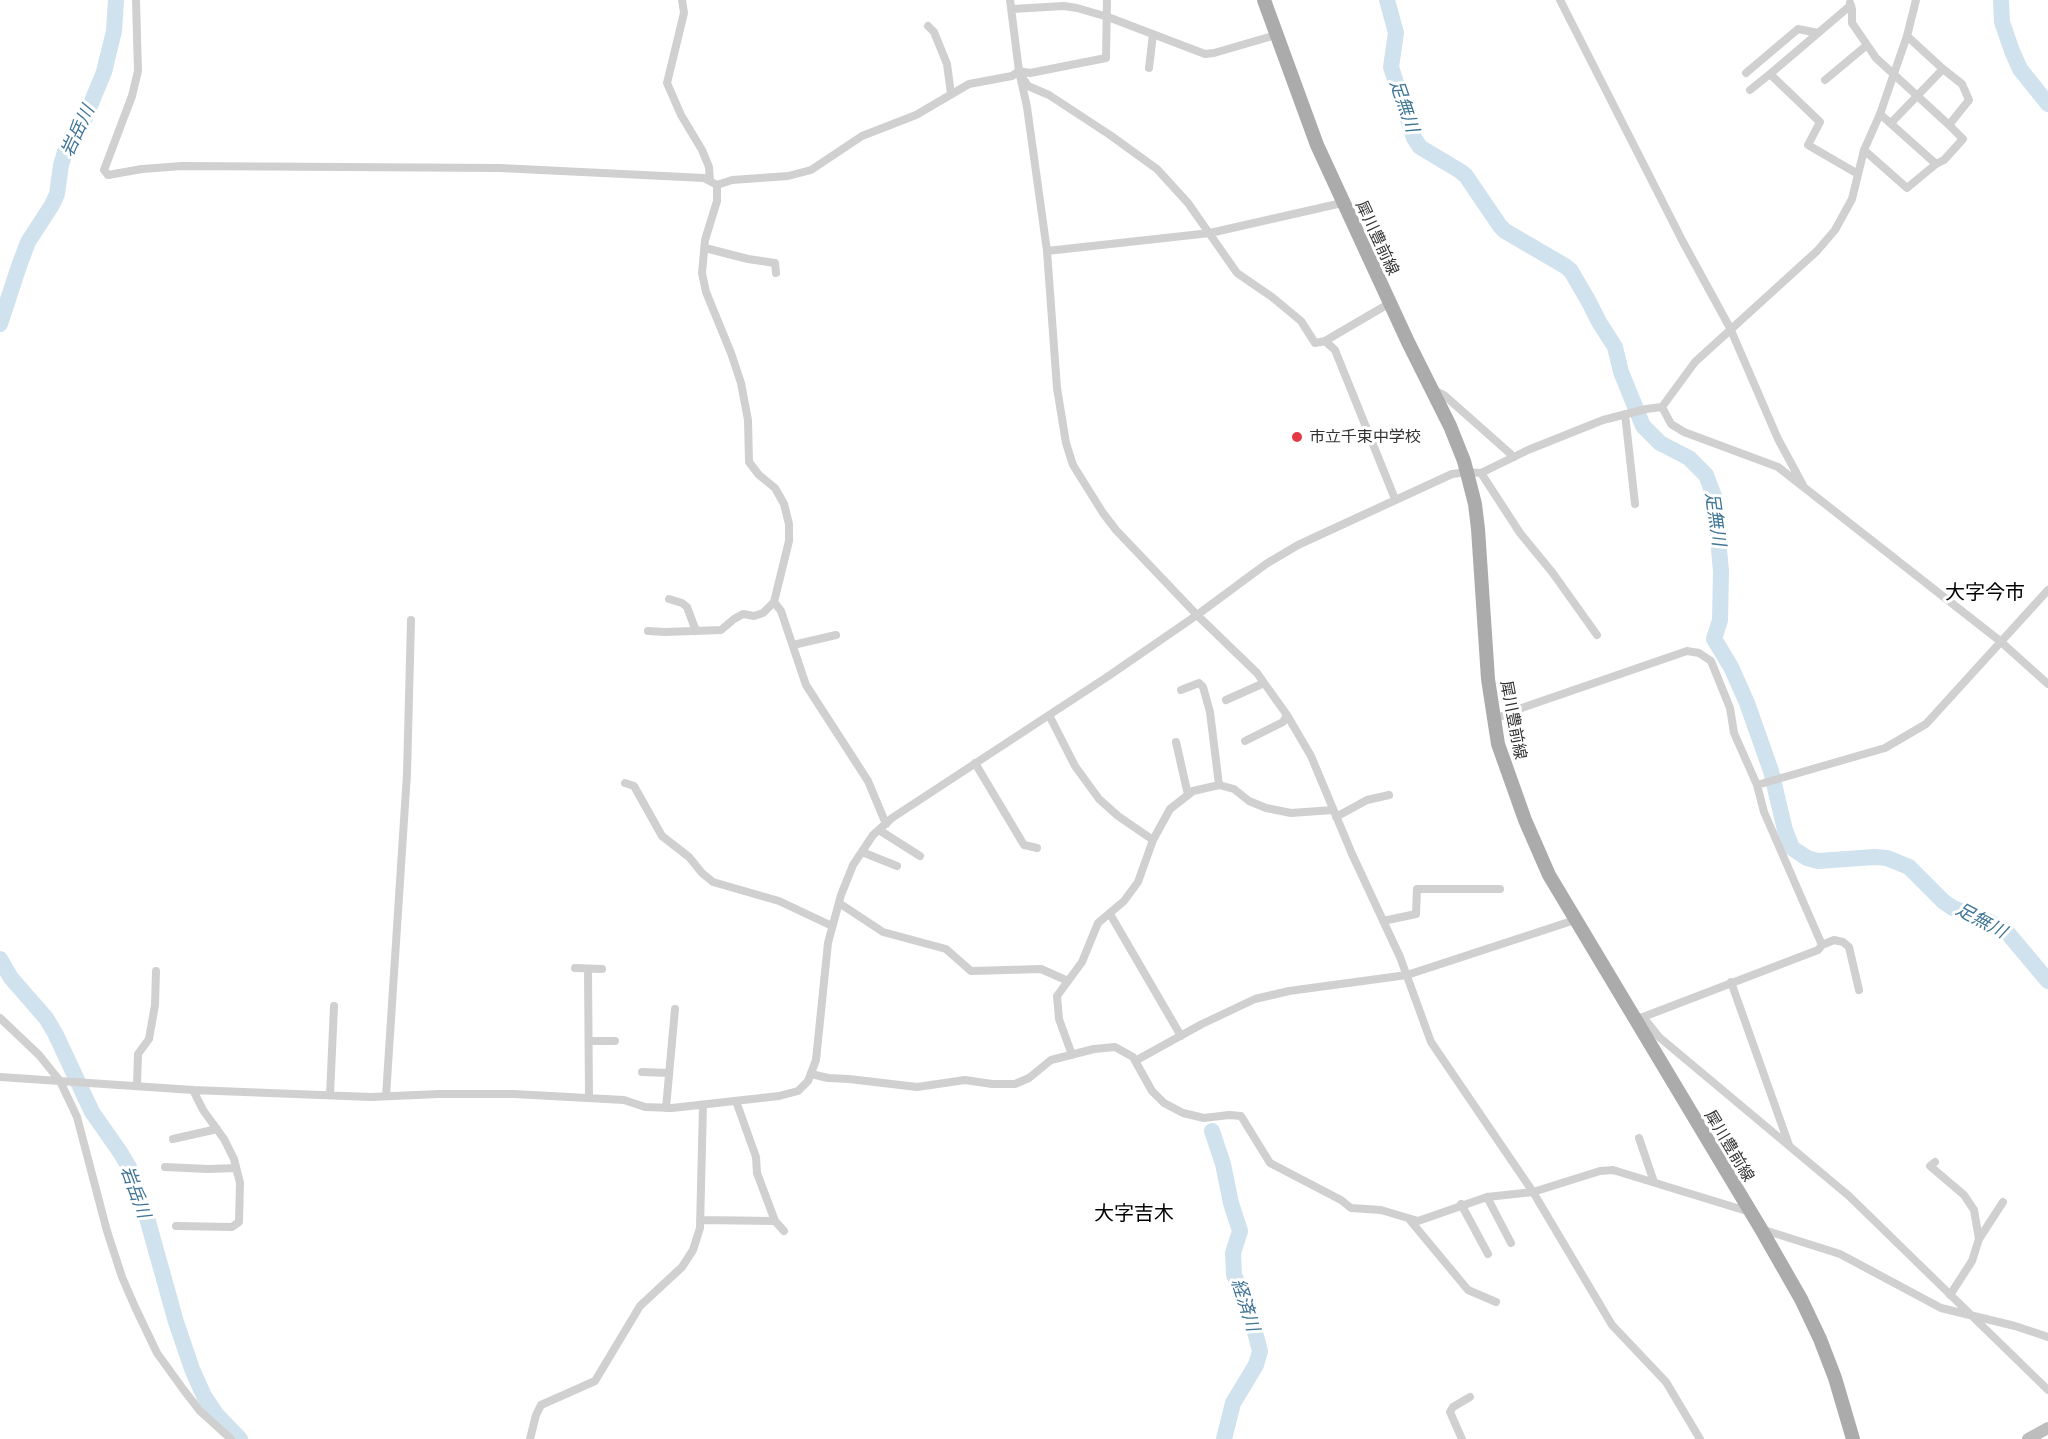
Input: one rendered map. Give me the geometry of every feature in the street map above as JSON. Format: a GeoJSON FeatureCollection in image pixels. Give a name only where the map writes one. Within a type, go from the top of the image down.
{"type":"FeatureCollection","features":[{"type":"Feature","properties":{"kind":"main road","name":"犀川豊前線"},"geometry":{"type":"LineString","coordinates":[[1264,0],[1317,145],[1342,203],[1474,472],[1487,668],[1494,720],[1498,744],[1525,820],[1549,875],[1575,920],[1638,1017],[1801,1299],[1820,1339],[1842,1398],[1853,1439]]}},
{"type":"Feature","properties":{"kind":"main road"},"geometry":{"type":"LineString","coordinates":[[2028,1439],[2048,1428]]}},
{"type":"Feature","properties":{"kind":"street"},"geometry":{"type":"LineString","coordinates":[[136,0],[138,71],[132,96],[104,170],[108,175],[142,169],[182,166],[488,168],[704,178],[713,183],[788,176],[811,170],[862,136],[916,116],[969,84],[1012,76],[1019,71],[1030,73],[1106,58],[1107,0]]}},
{"type":"Feature","properties":{"kind":"street"},"geometry":{"type":"LineString","coordinates":[[648,631],[721,630],[734,618],[743,614],[754,616],[763,613],[774,602],[789,541],[789,524],[784,504],[775,488],[759,475],[749,462],[748,420],[741,383],[706,292],[702,273],[705,240],[717,201],[709,167],[702,150],[681,115],[667,83],[684,13],[682,0]]}},
{"type":"Feature","properties":{"kind":"street"},"geometry":{"type":"LineString","coordinates":[[1560,0],[1683,242],[1730,328],[1778,439],[1804,487]]}},
{"type":"Feature","properties":{"kind":"street"},"geometry":{"type":"LineString","coordinates":[[0,1077],[193,1090],[330,1095],[504,1094],[624,1100],[645,1107],[666,1108],[779,1096],[798,1091],[808,1081],[816,1060],[828,943],[839,903],[853,866],[873,836],[882,827],[1197,615],[1282,554],[1452,474],[1474,472],[1603,420],[1662,407],[1695,362],[1817,251],[1835,230],[1852,199],[1864,150],[1880,114],[1907,36],[1916,0]]}},
{"type":"Feature","properties":{"kind":"street"},"geometry":{"type":"LineString","coordinates":[[1750,90],[1850,3]]}},
{"type":"Feature","properties":{"kind":"street"},"geometry":{"type":"LineString","coordinates":[[1850,3],[1852,23],[1876,58],[1963,139],[1944,160],[1907,188],[1864,150]]}},
{"type":"Feature","properties":{"kind":"street"},"geometry":{"type":"LineString","coordinates":[[1276,34],[1205,54],[1108,17],[1064,6],[1011,5],[1047,251],[1057,388],[1069,456],[1084,485],[1116,530],[1197,615],[1257,673],[1287,715],[1311,756],[1407,975],[1431,1042],[1533,1192],[1612,1325],[1666,1382],[1700,1439]]}},
{"type":"Feature","properties":{"kind":"street"},"geometry":{"type":"LineString","coordinates":[[928,26],[934,32],[947,64],[951,94]]}},
{"type":"Feature","properties":{"kind":"street"},"geometry":{"type":"LineString","coordinates":[[1746,73],[1798,29],[1818,33]]}},
{"type":"Feature","properties":{"kind":"street"},"geometry":{"type":"LineString","coordinates":[[1149,68],[1153,34]]}},
{"type":"Feature","properties":{"kind":"street"},"geometry":{"type":"LineString","coordinates":[[1907,36],[1962,84],[1969,100],[1949,125]]}},
{"type":"Feature","properties":{"kind":"street"},"geometry":{"type":"LineString","coordinates":[[1825,80],[1867,45]]}},
{"type":"Feature","properties":{"kind":"street"},"geometry":{"type":"LineString","coordinates":[[1892,123],[1943,69]]}},
{"type":"Feature","properties":{"kind":"street"},"geometry":{"type":"LineString","coordinates":[[1019,71],[1028,86],[1049,95],[1157,169],[1188,203],[1237,273],[1301,321],[1315,343],[1326,341],[1390,303]]}},
{"type":"Feature","properties":{"kind":"street"},"geometry":{"type":"LineString","coordinates":[[1770,74],[1820,122],[1808,145],[1858,174]]}},
{"type":"Feature","properties":{"kind":"street"},"geometry":{"type":"LineString","coordinates":[[1880,114],[1936,164]]}},
{"type":"Feature","properties":{"kind":"street"},"geometry":{"type":"LineString","coordinates":[[1047,251],[1210,233],[1342,203]]}},
{"type":"Feature","properties":{"kind":"street"},"geometry":{"type":"LineString","coordinates":[[705,248],[775,263],[776,273]]}},
{"type":"Feature","properties":{"kind":"street"},"geometry":{"type":"LineString","coordinates":[[1326,341],[1335,350],[1395,499]]}},
{"type":"Feature","properties":{"kind":"street"},"geometry":{"type":"LineString","coordinates":[[1432,389],[1444,395],[1514,457]]}},
{"type":"Feature","properties":{"kind":"street"},"geometry":{"type":"LineString","coordinates":[[1662,407],[1671,424],[1684,432],[1778,467],[2000,640],[2048,684]]}},
{"type":"Feature","properties":{"kind":"street"},"geometry":{"type":"LineString","coordinates":[[1625,414],[1635,504]]}},
{"type":"Feature","properties":{"kind":"street"},"geometry":{"type":"LineString","coordinates":[[1474,472],[1552,572],[1597,635]]}},
{"type":"Feature","properties":{"kind":"street"},"geometry":{"type":"LineString","coordinates":[[1757,786],[1885,748],[1926,724],[2000,640],[2048,590]]}},
{"type":"Feature","properties":{"kind":"street"},"geometry":{"type":"LineString","coordinates":[[669,599],[687,607],[696,631]]}},
{"type":"Feature","properties":{"kind":"street"},"geometry":{"type":"LineString","coordinates":[[774,602],[781,611],[806,685],[868,781],[882,827],[920,855]]}},
{"type":"Feature","properties":{"kind":"street"},"geometry":{"type":"LineString","coordinates":[[386,1096],[407,774],[411,620]]}},
{"type":"Feature","properties":{"kind":"street"},"geometry":{"type":"LineString","coordinates":[[794,645],[836,635]]}},
{"type":"Feature","properties":{"kind":"street"},"geometry":{"type":"LineString","coordinates":[[1494,720],[1510,712],[1687,651],[1699,652],[1711,661],[1718,676],[1730,708],[1734,733],[1757,786],[1764,812],[1822,945]]}},
{"type":"Feature","properties":{"kind":"street"},"geometry":{"type":"LineString","coordinates":[[1226,700],[1264,682]]}},
{"type":"Feature","properties":{"kind":"street"},"geometry":{"type":"LineString","coordinates":[[1181,690],[1199,683],[1203,687],[1210,712],[1219,785]]}},
{"type":"Feature","properties":{"kind":"street"},"geometry":{"type":"LineString","coordinates":[[1049,715],[1075,766],[1090,788],[1118,816],[1153,840]]}},
{"type":"Feature","properties":{"kind":"street"},"geometry":{"type":"LineString","coordinates":[[1245,741],[1283,722],[1287,715]]}},
{"type":"Feature","properties":{"kind":"street"},"geometry":{"type":"LineString","coordinates":[[1176,742],[1188,795]]}},
{"type":"Feature","properties":{"kind":"street"},"geometry":{"type":"LineString","coordinates":[[975,764],[1024,845],[1037,848]]}},
{"type":"Feature","properties":{"kind":"street"},"geometry":{"type":"LineString","coordinates":[[625,783],[634,786],[662,836],[689,857],[702,873],[714,882],[779,901],[832,926]]}},
{"type":"Feature","properties":{"kind":"street"},"geometry":{"type":"LineString","coordinates":[[1072,1054],[1059,1019],[1056,1006],[1057,996],[1082,962],[1098,923],[1124,902],[1138,882],[1153,840],[1170,808],[1200,789],[1219,785],[1234,789],[1249,801],[1266,808],[1291,813],[1335,813],[1366,800],[1389,795]]}},
{"type":"Feature","properties":{"kind":"street"},"geometry":{"type":"LineString","coordinates":[[862,852],[897,866]]}},
{"type":"Feature","properties":{"kind":"street"},"geometry":{"type":"LineString","coordinates":[[1383,921],[1416,914],[1417,889],[1500,889]]}},
{"type":"Feature","properties":{"kind":"street"},"geometry":{"type":"LineString","coordinates":[[839,903],[883,932],[946,949],[971,971],[1041,969],[1068,981]]}},
{"type":"Feature","properties":{"kind":"street"},"geometry":{"type":"LineString","coordinates":[[1110,914],[1180,1035]]}},
{"type":"Feature","properties":{"kind":"street"},"geometry":{"type":"LineString","coordinates":[[1135,1061],[1180,1035],[1255,999],[1289,991],[1407,975],[1575,920]]}},
{"type":"Feature","properties":{"kind":"street"},"geometry":{"type":"LineString","coordinates":[[1859,990],[1850,947],[1834,940],[1822,945],[1818,950],[1638,1017],[1849,1196],[2048,1390]]}},
{"type":"Feature","properties":{"kind":"street"},"geometry":{"type":"LineString","coordinates":[[575,968],[602,969]]}},
{"type":"Feature","properties":{"kind":"street"},"geometry":{"type":"LineString","coordinates":[[588,969],[589,1098]]}},
{"type":"Feature","properties":{"kind":"street"},"geometry":{"type":"LineString","coordinates":[[137,1085],[138,1054],[149,1039],[155,1005],[156,971]]}},
{"type":"Feature","properties":{"kind":"street"},"geometry":{"type":"LineString","coordinates":[[1731,982],[1790,1146]]}},
{"type":"Feature","properties":{"kind":"street"},"geometry":{"type":"LineString","coordinates":[[330,1095],[334,1006]]}},
{"type":"Feature","properties":{"kind":"street"},"geometry":{"type":"LineString","coordinates":[[666,1108],[675,1009]]}},
{"type":"Feature","properties":{"kind":"street"},"geometry":{"type":"LineString","coordinates":[[0,1018],[39,1055],[60,1081],[77,1118],[107,1231],[122,1277],[157,1353],[200,1411],[231,1439]]}},
{"type":"Feature","properties":{"kind":"street"},"geometry":{"type":"LineString","coordinates":[[588,1041],[615,1041]]}},
{"type":"Feature","properties":{"kind":"street"},"geometry":{"type":"LineString","coordinates":[[811,1074],[828,1078],[849,1078],[917,1087],[965,1080],[992,1084],[1015,1084],[1029,1078],[1051,1060],[1094,1049],[1115,1047],[1133,1057],[1152,1091],[1164,1103],[1183,1113],[1204,1118],[1229,1114],[1241,1116],[1270,1163],[1341,1200],[1351,1208],[1381,1210],[1418,1221],[1461,1204],[1487,1197],[1533,1192],[1606,1170],[1613,1170],[1750,1212]]}},
{"type":"Feature","properties":{"kind":"street"},"geometry":{"type":"LineString","coordinates":[[642,1072],[669,1073]]}},
{"type":"Feature","properties":{"kind":"street"},"geometry":{"type":"LineString","coordinates":[[176,1226],[232,1227],[238,1222],[240,1183],[236,1168],[224,1139],[203,1110],[193,1090]]}},
{"type":"Feature","properties":{"kind":"street"},"geometry":{"type":"LineString","coordinates":[[736,1101],[756,1157],[757,1173],[775,1221],[784,1232]]}},
{"type":"Feature","properties":{"kind":"street"},"geometry":{"type":"LineString","coordinates":[[530,1439],[541,1405],[595,1381],[639,1306],[682,1267],[693,1250],[700,1220],[703,1105]]}},
{"type":"Feature","properties":{"kind":"street"},"geometry":{"type":"LineString","coordinates":[[173,1139],[216,1129]]}},
{"type":"Feature","properties":{"kind":"street"},"geometry":{"type":"LineString","coordinates":[[1639,1138],[1654,1182]]}},
{"type":"Feature","properties":{"kind":"street"},"geometry":{"type":"LineString","coordinates":[[1935,1162],[1930,1166],[1964,1195],[1974,1210],[1979,1239]]}},
{"type":"Feature","properties":{"kind":"street"},"geometry":{"type":"LineString","coordinates":[[165,1167],[236,1168]]}},
{"type":"Feature","properties":{"kind":"street"},"geometry":{"type":"LineString","coordinates":[[1487,1197],[1512,1243]]}},
{"type":"Feature","properties":{"kind":"street"},"geometry":{"type":"LineString","coordinates":[[1950,1295],[1972,1261],[1979,1239],[2003,1202]]}},
{"type":"Feature","properties":{"kind":"street"},"geometry":{"type":"LineString","coordinates":[[1461,1204],[1488,1254]]}},
{"type":"Feature","properties":{"kind":"street"},"geometry":{"type":"LineString","coordinates":[[1408,1219],[1468,1290],[1496,1302]]}},
{"type":"Feature","properties":{"kind":"street"},"geometry":{"type":"LineString","coordinates":[[700,1220],[775,1221]]}},
{"type":"Feature","properties":{"kind":"street"},"geometry":{"type":"LineString","coordinates":[[1761,1229],[1840,1254],[1941,1308],[2047,1334]]}},
{"type":"Feature","properties":{"kind":"street"},"geometry":{"type":"LineString","coordinates":[[1462,1439],[1450,1412],[1453,1407],[1470,1397]]}},
{"type":"Feature","properties":{"kind":"waterway","name":"岩岳川"},"geometry":{"type":"LineString","coordinates":[[0,324],[28,242],[57,194],[66,149],[85,118],[104,72],[114,31],[116,0]]}},
{"type":"Feature","properties":{"kind":"waterway","name":"足無川"},"geometry":{"type":"LineString","coordinates":[[1387,0],[1396,33],[1391,67],[1414,138],[1420,147],[1466,176],[1505,231],[1571,271],[1615,347],[1621,372],[1643,426],[1660,443],[1689,458],[1706,475],[1714,496],[1721,571],[1720,620],[1714,639],[1731,667],[1747,703],[1771,771],[1785,830],[1792,848],[1807,858],[1818,861],[1875,857],[1887,858],[1909,867],[1953,908],[1988,921],[2006,931],[2048,981]]}},
{"type":"Feature","properties":{"kind":"waterway"},"geometry":{"type":"LineString","coordinates":[[2001,0],[2002,22],[2020,69],[2048,104]]}},
{"type":"Feature","properties":{"kind":"waterway","name":"岩岳川"},"geometry":{"type":"LineString","coordinates":[[0,959],[11,978],[46,1018],[92,1112],[129,1167],[147,1218],[176,1322],[192,1369],[204,1396],[216,1414],[240,1439]]}},
{"type":"Feature","properties":{"kind":"waterway","name":"経済川"},"geometry":{"type":"LineString","coordinates":[[1212,1131],[1240,1231],[1233,1253],[1234,1275],[1247,1302],[1260,1351],[1256,1365],[1233,1403],[1224,1439]]}},
{"type":"Feature","properties":{"kind":"place","name":"市立千束中学校"},"geometry":{"type":"Point","coordinates":[1297,437]}},
{"type":"Feature","properties":{"kind":"district","name":"大字今市"},"geometry":{"type":"Point","coordinates":[1985,593]}},
{"type":"Feature","properties":{"kind":"district","name":"大字吉木"},"geometry":{"type":"Point","coordinates":[1134,1214]}}]}
